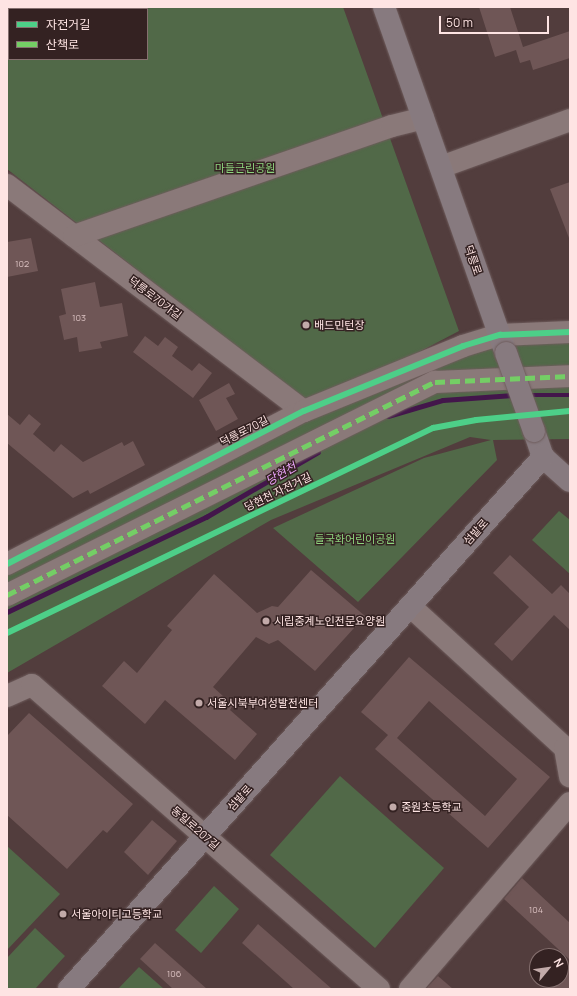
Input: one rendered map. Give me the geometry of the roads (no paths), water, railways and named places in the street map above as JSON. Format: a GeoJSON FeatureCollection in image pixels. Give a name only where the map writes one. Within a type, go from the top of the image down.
{"type":"FeatureCollection","features":[{"type":"Feature","properties":{"kind":"main road","name":"덕릉로"},"geometry":{"type":"LineString","coordinates":[[384,7],[543,457]]}},
{"type":"Feature","properties":{"kind":"main road"},"geometry":{"type":"LineString","coordinates":[[543,457],[570,481]]}},
{"type":"Feature","properties":{"kind":"main road","name":"섬밭로"},"geometry":{"type":"LineString","coordinates":[[69,989],[543,457]]}},
{"type":"Feature","properties":{"kind":"street"},"geometry":{"type":"LineString","coordinates":[[74,236],[392,126],[423,118]]}},
{"type":"Feature","properties":{"kind":"street"},"geometry":{"type":"LineString","coordinates":[[441,167],[570,120]]}},
{"type":"Feature","properties":{"kind":"street","name":"덕릉로70가길"},"geometry":{"type":"LineString","coordinates":[[7,185],[304,411]]}},
{"type":"Feature","properties":{"kind":"street","name":"덕릉로70길"},"geometry":{"type":"LineString","coordinates":[[7,564],[304,411],[463,346],[503,344],[570,332]]}},
{"type":"Feature","properties":{"kind":"street"},"geometry":{"type":"LineString","coordinates":[[7,595],[435,382],[570,376]]}},
{"type":"Feature","properties":{"kind":"street"},"geometry":{"type":"LineString","coordinates":[[410,606],[565,748],[570,777]]}},
{"type":"Feature","properties":{"kind":"street","name":"동일로207길"},"geometry":{"type":"LineString","coordinates":[[7,696],[32,685],[379,989]]}},
{"type":"Feature","properties":{"kind":"street"},"geometry":{"type":"LineString","coordinates":[[410,989],[570,803]]}},
{"type":"Feature","properties":{"kind":"waterway","name":"당현천"},"geometry":{"type":"LineString","coordinates":[[388,416],[443,400],[514,395]]}},
{"type":"Feature","properties":{"kind":"waterway","name":"당현천"},"geometry":{"type":"LineString","coordinates":[[528,395],[570,395]]}},
{"type":"Feature","properties":{"kind":"waterway","name":"당현천"},"geometry":{"type":"LineString","coordinates":[[7,612],[206,517],[318,452]]}},
{"type":"Feature","properties":{"kind":"place","name":"배드민턴장"},"geometry":{"type":"Point","coordinates":[306,325]}},
{"type":"Feature","properties":{"kind":"place","name":"시립중계노인전문요양원"},"geometry":{"type":"Point","coordinates":[266,621]}},
{"type":"Feature","properties":{"kind":"place","name":"서울시북부여성발전센터"},"geometry":{"type":"Point","coordinates":[199,703]}},
{"type":"Feature","properties":{"kind":"place","name":"중원초등학교"},"geometry":{"type":"Point","coordinates":[393,807]}},
{"type":"Feature","properties":{"kind":"place","name":"서울아이티고등학교"},"geometry":{"type":"Point","coordinates":[63,914]}},
{"type":"Feature","properties":{"kind":"park label","name":"마들근린공원"},"geometry":{"type":"Point","coordinates":[245,168]}},
{"type":"Feature","properties":{"kind":"park label","name":"들국화어린이공원"},"geometry":{"type":"Point","coordinates":[355,539]}}]}
